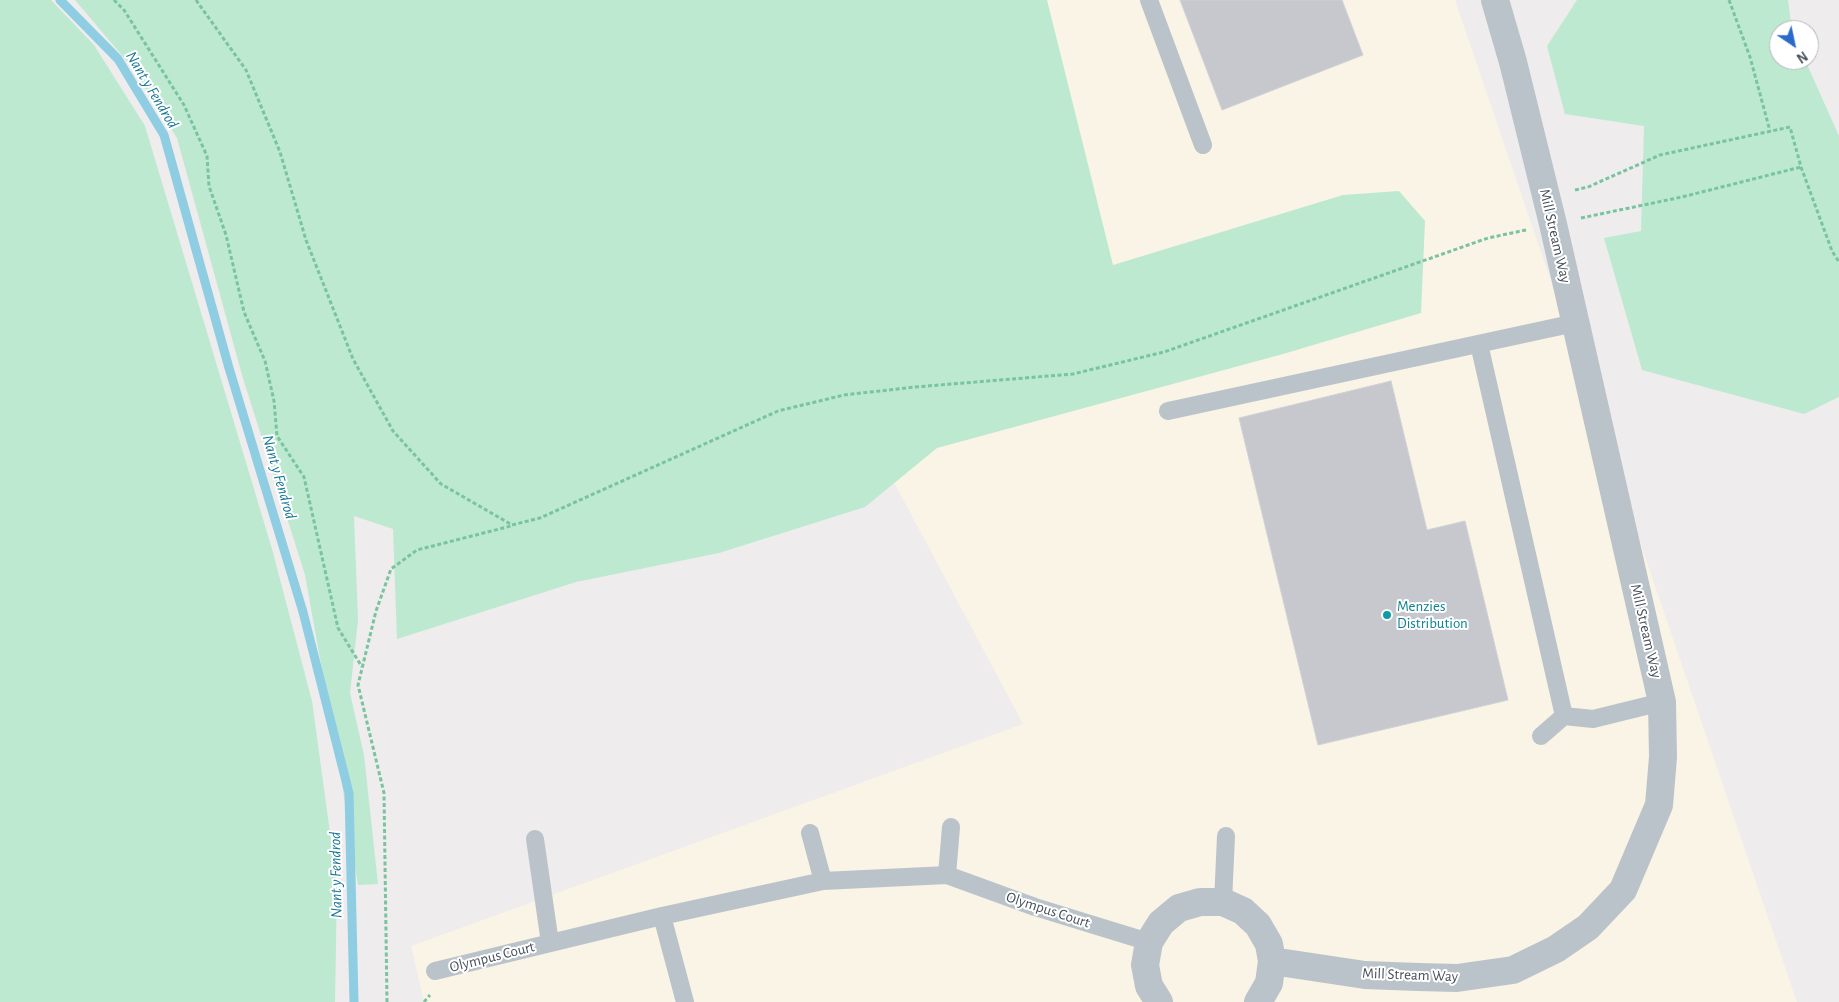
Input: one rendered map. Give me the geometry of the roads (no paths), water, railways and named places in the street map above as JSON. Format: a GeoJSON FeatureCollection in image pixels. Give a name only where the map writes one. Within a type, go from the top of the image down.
{"type":"FeatureCollection","features":[{"type":"Feature","properties":{"kind":"street","name":"Mill Stream Way"},"geometry":{"type":"LineString","coordinates":[[1272,961],[1365,974],[1457,978],[1513,970],[1556,949],[1588,927],[1623,890],[1659,805],[1663,757],[1662,702],[1553,224],[1513,62],[1494,0]]}},
{"type":"Feature","properties":{"kind":"street"},"geometry":{"type":"LineString","coordinates":[[1159,1002],[1149,986],[1145,965],[1149,942],[1161,923],[1178,908],[1200,902],[1223,902],[1243,911],[1258,925],[1269,944],[1272,961],[1269,983],[1258,1002]]}},
{"type":"Feature","properties":{"kind":"lane"},"geometry":{"type":"LineString","coordinates":[[1149,0],[1203,145]]}},
{"type":"Feature","properties":{"kind":"lane"},"geometry":{"type":"LineString","coordinates":[[1168,410],[1575,323]]}},
{"type":"Feature","properties":{"kind":"lane"},"geometry":{"type":"LineString","coordinates":[[1479,344],[1564,716]]}},
{"type":"Feature","properties":{"kind":"lane"},"geometry":{"type":"LineString","coordinates":[[1541,736],[1564,716],[1593,719],[1662,702]]}},
{"type":"Feature","properties":{"kind":"lane"},"geometry":{"type":"LineString","coordinates":[[947,875],[951,827]]}},
{"type":"Feature","properties":{"kind":"lane"},"geometry":{"type":"LineString","coordinates":[[810,833],[823,881]]}},
{"type":"Feature","properties":{"kind":"lane"},"geometry":{"type":"LineString","coordinates":[[1223,902],[1226,836]]}},
{"type":"Feature","properties":{"kind":"lane","name":"Olympus Court"},"geometry":{"type":"LineString","coordinates":[[535,839],[550,943]]}},
{"type":"Feature","properties":{"kind":"lane","name":"Olympus Court"},"geometry":{"type":"LineString","coordinates":[[435,971],[662,916],[823,881],[947,875],[1035,907],[1149,942]]}},
{"type":"Feature","properties":{"kind":"lane"},"geometry":{"type":"LineString","coordinates":[[662,916],[685,1002]]}},
{"type":"Feature","properties":{"kind":"waterway","name":"Nant y Fendrod"},"geometry":{"type":"LineString","coordinates":[[60,0],[118,59],[164,135],[229,368],[303,612],[349,793],[354,1002]]}},
{"type":"Feature","properties":{"kind":"place","name":"Menzies Distribution"},"geometry":{"type":"Point","coordinates":[1387,615]}}]}
